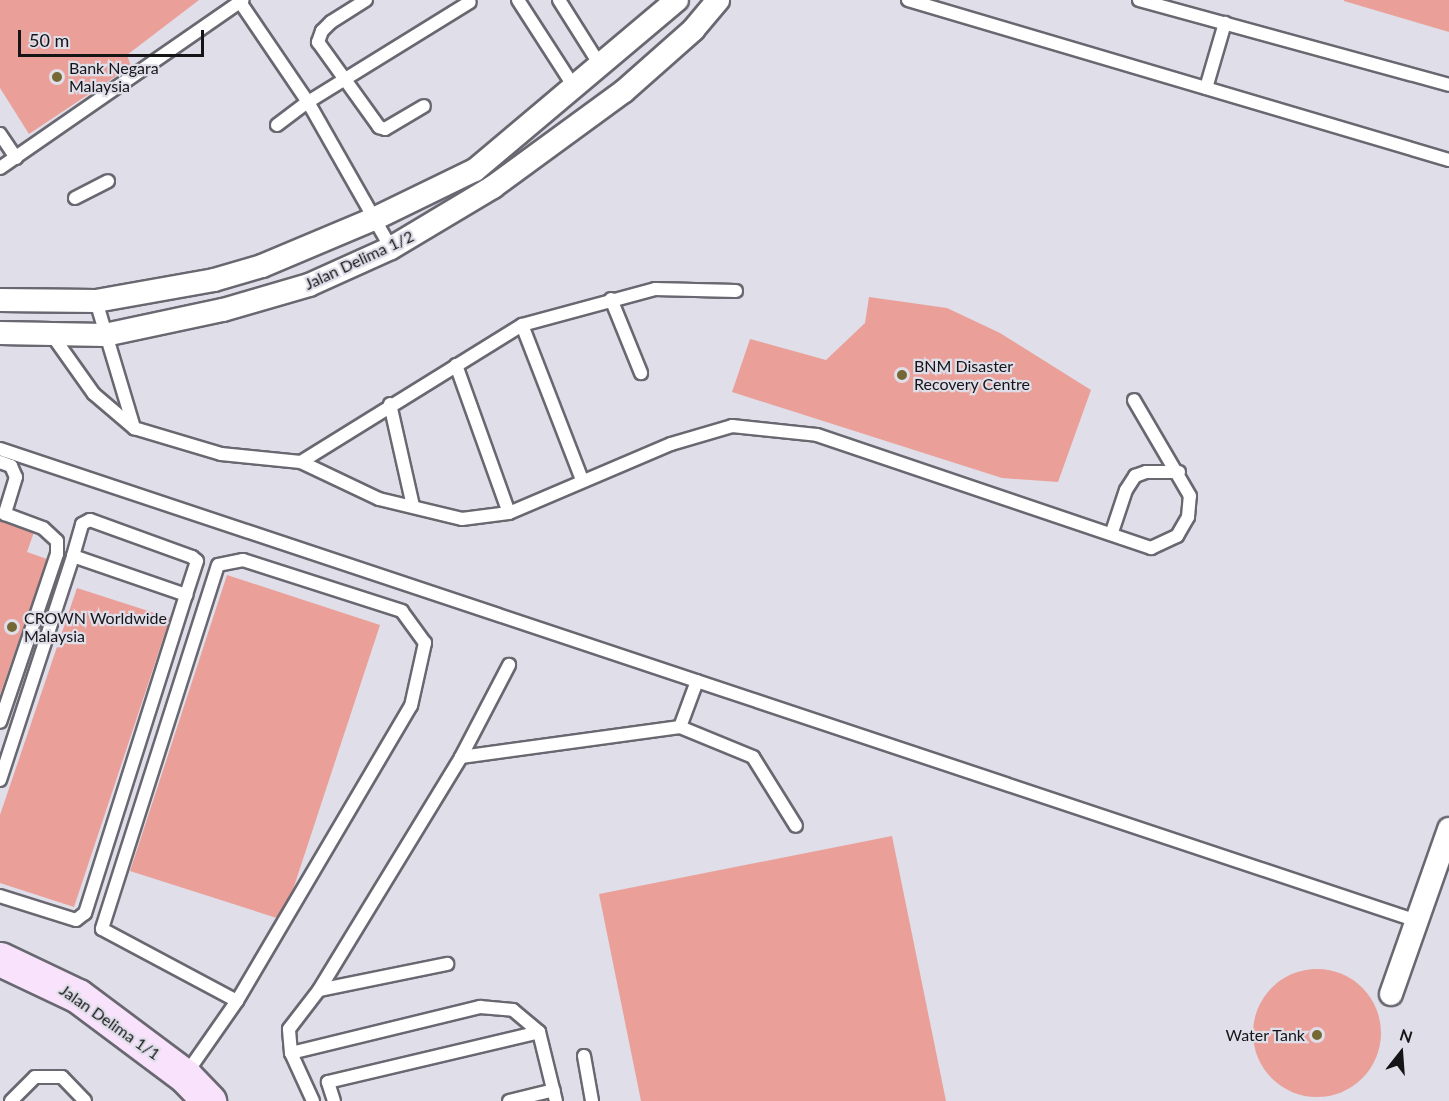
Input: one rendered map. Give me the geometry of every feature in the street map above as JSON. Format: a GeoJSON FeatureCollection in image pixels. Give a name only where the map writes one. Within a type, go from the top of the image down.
{"type":"FeatureCollection","features":[{"type":"Feature","properties":{"kind":"street","name":"Jalan Delima 1/2"},"geometry":{"type":"LineString","coordinates":[[0,333],[105,335],[266,300],[391,248],[493,188],[623,92],[693,30],[718,0]]}},
{"type":"Feature","properties":{"kind":"street","name":"Jalan Delima 1/2"},"geometry":{"type":"LineString","coordinates":[[0,300],[96,301],[214,280],[262,266],[376,218],[475,170],[674,4]]}},
{"type":"Feature","properties":{"kind":"street"},"geometry":{"type":"LineString","coordinates":[[1391,994],[1449,829]]}},
{"type":"Feature","properties":{"kind":"street","name":"Jalan Delima 1/1"},"geometry":{"type":"LineString","coordinates":[[0,959],[78,996],[185,1076],[209,1101]]}},
{"type":"Feature","properties":{"kind":"lane"},"geometry":{"type":"LineString","coordinates":[[366,0],[331,22],[322,31],[318,42],[379,127],[385,129],[424,106]]}},
{"type":"Feature","properties":{"kind":"lane"},"geometry":{"type":"LineString","coordinates":[[518,0],[574,87]]}},
{"type":"Feature","properties":{"kind":"lane"},"geometry":{"type":"LineString","coordinates":[[559,0],[600,65]]}},
{"type":"Feature","properties":{"kind":"lane"},"geometry":{"type":"LineString","coordinates":[[1139,0],[1449,85]]}},
{"type":"Feature","properties":{"kind":"lane"},"geometry":{"type":"LineString","coordinates":[[0,168],[241,1],[308,102],[391,248]]}},
{"type":"Feature","properties":{"kind":"lane"},"geometry":{"type":"LineString","coordinates":[[915,1],[1449,160]]}},
{"type":"Feature","properties":{"kind":"lane"},"geometry":{"type":"LineString","coordinates":[[277,125],[308,102],[470,2]]}},
{"type":"Feature","properties":{"kind":"lane"},"geometry":{"type":"LineString","coordinates":[[1206,88],[1225,23]]}},
{"type":"Feature","properties":{"kind":"lane"},"geometry":{"type":"LineString","coordinates":[[0,134],[16,158]]}},
{"type":"Feature","properties":{"kind":"lane"},"geometry":{"type":"LineString","coordinates":[[75,198],[108,181]]}},
{"type":"Feature","properties":{"kind":"lane"},"geometry":{"type":"LineString","coordinates":[[301,462],[390,404],[522,325],[611,299],[655,289],[736,291]]}},
{"type":"Feature","properties":{"kind":"lane"},"geometry":{"type":"LineString","coordinates":[[611,299],[641,373]]}},
{"type":"Feature","properties":{"kind":"lane"},"geometry":{"type":"LineString","coordinates":[[96,301],[134,428]]}},
{"type":"Feature","properties":{"kind":"lane"},"geometry":{"type":"LineString","coordinates":[[522,325],[582,480]]}},
{"type":"Feature","properties":{"kind":"lane"},"geometry":{"type":"LineString","coordinates":[[52,335],[94,394],[134,428],[221,454],[301,462],[379,499],[462,519],[509,513],[671,444],[732,426],[817,435],[1112,532],[1151,548],[1178,536],[1188,517],[1190,496],[1179,472],[1134,400]]}},
{"type":"Feature","properties":{"kind":"lane"},"geometry":{"type":"LineString","coordinates":[[456,365],[509,513]]}},
{"type":"Feature","properties":{"kind":"lane"},"geometry":{"type":"LineString","coordinates":[[390,404],[413,506]]}},
{"type":"Feature","properties":{"kind":"lane"},"geometry":{"type":"LineString","coordinates":[[0,449],[1417,921]]}},
{"type":"Feature","properties":{"kind":"lane"},"geometry":{"type":"LineString","coordinates":[[0,462],[10,466],[16,477],[5,514],[43,528],[57,541],[57,554],[0,722]]}},
{"type":"Feature","properties":{"kind":"lane"},"geometry":{"type":"LineString","coordinates":[[1112,532],[1126,489],[1135,476],[1146,472],[1179,472]]}},
{"type":"Feature","properties":{"kind":"lane"},"geometry":{"type":"LineString","coordinates":[[0,780],[82,524],[90,520],[192,556],[197,561],[85,913],[76,920],[0,896]]}},
{"type":"Feature","properties":{"kind":"lane"},"geometry":{"type":"LineString","coordinates":[[73,556],[186,595]]}},
{"type":"Feature","properties":{"kind":"lane"},"geometry":{"type":"LineString","coordinates":[[185,1076],[237,1001],[411,706],[425,643],[402,611],[243,560],[218,565],[102,929],[237,1001]]}},
{"type":"Feature","properties":{"kind":"lane"},"geometry":{"type":"LineString","coordinates":[[313,1101],[291,1053],[289,1029],[319,990],[461,757],[510,665]]}},
{"type":"Feature","properties":{"kind":"lane"},"geometry":{"type":"LineString","coordinates":[[680,727],[697,681]]}},
{"type":"Feature","properties":{"kind":"lane"},"geometry":{"type":"LineString","coordinates":[[461,757],[680,727],[753,757],[796,826]]}},
{"type":"Feature","properties":{"kind":"lane"},"geometry":{"type":"LineString","coordinates":[[319,990],[447,964]]}},
{"type":"Feature","properties":{"kind":"lane"},"geometry":{"type":"LineString","coordinates":[[291,1053],[480,1007],[513,1010],[539,1032],[555,1096],[509,1101]]}},
{"type":"Feature","properties":{"kind":"lane"},"geometry":{"type":"LineString","coordinates":[[334,1101],[328,1082],[539,1032]]}},
{"type":"Feature","properties":{"kind":"lane"},"geometry":{"type":"LineString","coordinates":[[584,1056],[592,1101]]}},
{"type":"Feature","properties":{"kind":"lane"},"geometry":{"type":"LineString","coordinates":[[11,1101],[35,1077],[62,1077],[85,1101]]}},
{"type":"Feature","properties":{"kind":"building","name":"Bank Negara Malaysia"},"geometry":{"type":"Polygon","coordinates":[[[0,0],[199,0],[127,55],[131,66],[29,134],[0,88],[0,0]]]}},
{"type":"Feature","properties":{"kind":"building"},"geometry":{"type":"Polygon","coordinates":[[[1449,0],[1449,32],[1344,1],[1449,0]]]}},
{"type":"Feature","properties":{"kind":"building","name":"BNM Disaster Recovery Centre"},"geometry":{"type":"Polygon","coordinates":[[[869,297],[947,308],[1000,333],[1091,390],[1058,482],[1002,478],[732,392],[750,339],[826,360],[865,323],[869,297]]]}},
{"type":"Feature","properties":{"kind":"building","name":"CROWN Worldwide Malaysia"},"geometry":{"type":"Polygon","coordinates":[[[0,520],[34,532],[27,552],[47,559],[0,695],[0,520]]]}},
{"type":"Feature","properties":{"kind":"building"},"geometry":{"type":"Polygon","coordinates":[[[227,575],[380,625],[283,920],[130,871],[227,575]]]}},
{"type":"Feature","properties":{"kind":"building"},"geometry":{"type":"Polygon","coordinates":[[[77,588],[170,618],[74,907],[0,883],[0,815],[77,588]]]}},
{"type":"Feature","properties":{"kind":"building"},"geometry":{"type":"Polygon","coordinates":[[[892,836],[946,1101],[641,1101],[599,894],[892,836]]]}},
{"type":"Feature","properties":{"kind":"building","name":"Water Tank"},"geometry":{"type":"Polygon","coordinates":[[[1317,969],[1341,974],[1362,988],[1376,1009],[1381,1033],[1376,1057],[1362,1078],[1341,1092],[1317,1097],[1293,1092],[1272,1078],[1258,1057],[1253,1033],[1258,1009],[1272,988],[1293,974],[1317,969]]]}},
{"type":"Feature","properties":{"kind":"place","name":"Bank Negara Malaysia"},"geometry":{"type":"Point","coordinates":[57,77]}},
{"type":"Feature","properties":{"kind":"place","name":"BNM Disaster Recovery Centre"},"geometry":{"type":"Point","coordinates":[902,375]}},
{"type":"Feature","properties":{"kind":"place","name":"CROWN Worldwide Malaysia"},"geometry":{"type":"Point","coordinates":[12,627]}},
{"type":"Feature","properties":{"kind":"place","name":"Water Tank"},"geometry":{"type":"Point","coordinates":[1317,1035]}}]}
